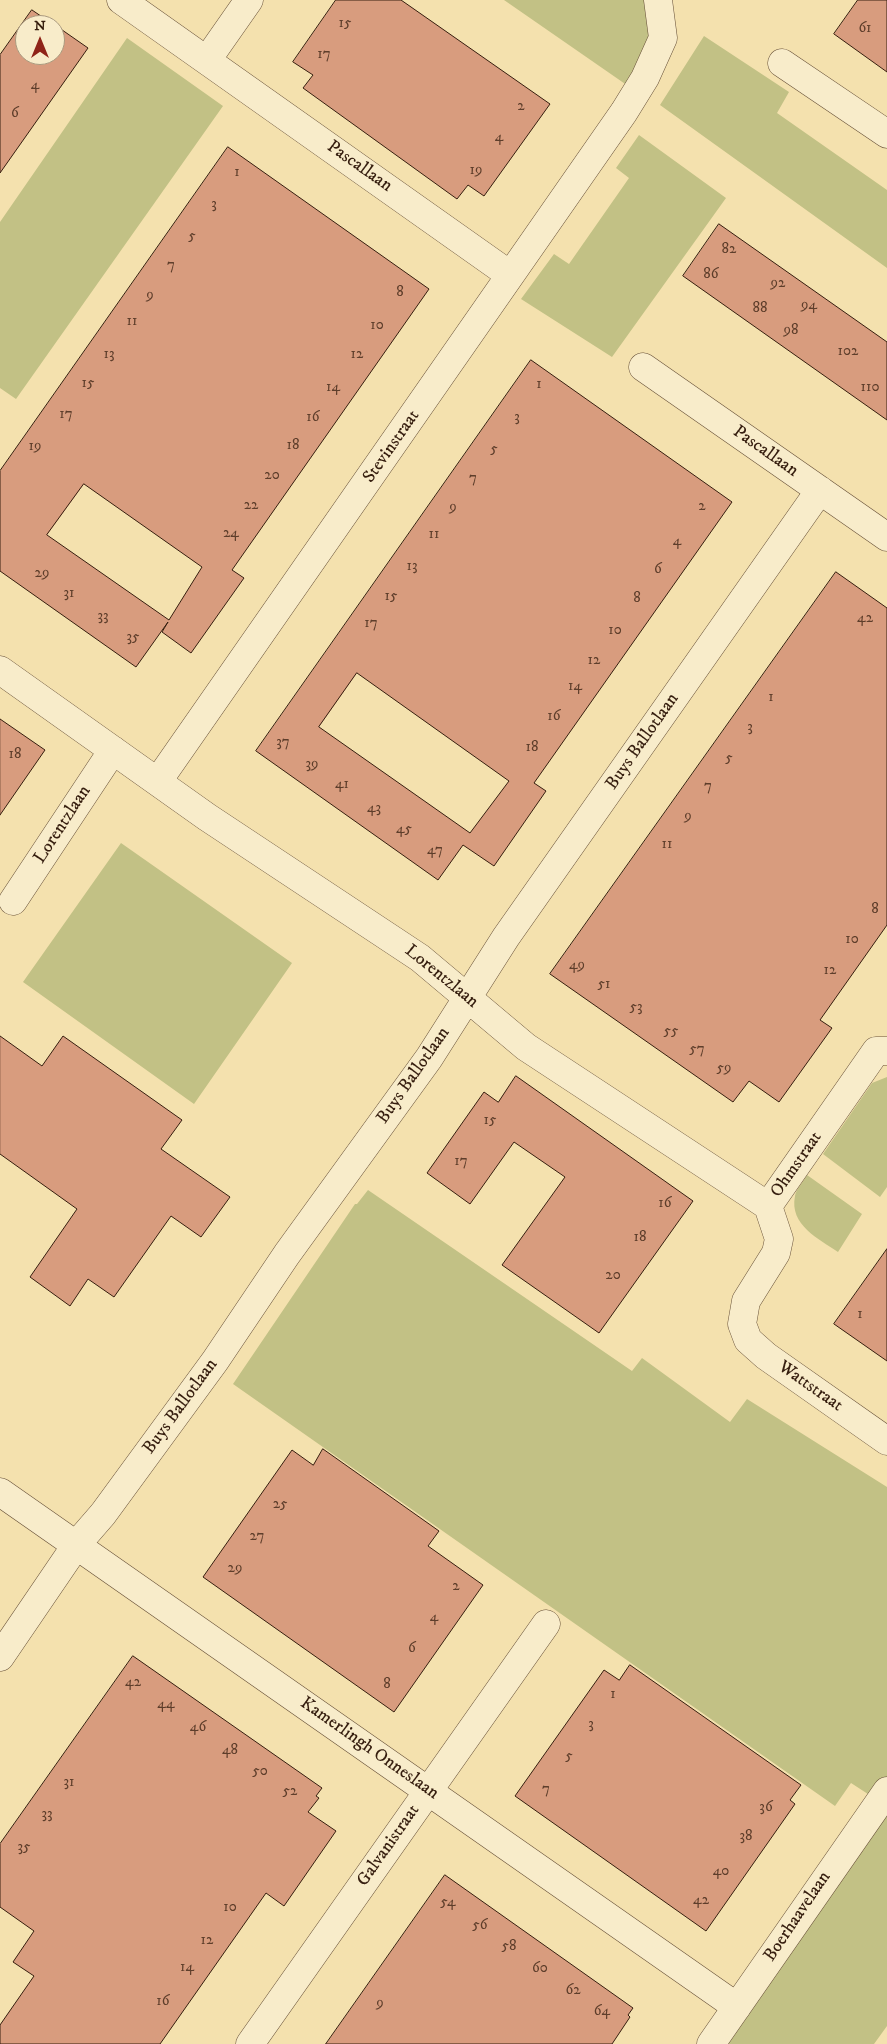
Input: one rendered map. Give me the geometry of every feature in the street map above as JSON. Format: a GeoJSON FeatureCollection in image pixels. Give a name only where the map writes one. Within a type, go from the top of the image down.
{"type":"FeatureCollection","features":[{"type":"Feature","properties":{"kind":"street","name":"Pascallaan"},"geometry":{"type":"LineString","coordinates":[[121,0],[510,275]]}},
{"type":"Feature","properties":{"kind":"street"},"geometry":{"type":"LineString","coordinates":[[206,60],[249,0]]}},
{"type":"Feature","properties":{"kind":"street","name":"Stevinstraat"},"geometry":{"type":"LineString","coordinates":[[158,781],[624,112],[645,78],[663,38],[658,0]]}},
{"type":"Feature","properties":{"kind":"street"},"geometry":{"type":"LineString","coordinates":[[782,63],[887,134]]}},
{"type":"Feature","properties":{"kind":"street","name":"Pascallaan"},"geometry":{"type":"LineString","coordinates":[[643,367],[887,537]]}},
{"type":"Feature","properties":{"kind":"street","name":"Buys Ballotlaan"},"geometry":{"type":"LineString","coordinates":[[0,1657],[76,1544],[103,1514],[215,1361],[288,1254],[428,1058],[512,928],[820,490]]}},
{"type":"Feature","properties":{"kind":"street","name":"Lorentzlaan"},"geometry":{"type":"LineString","coordinates":[[0,670],[207,817],[420,958],[526,1047],[768,1206]]}},
{"type":"Feature","properties":{"kind":"street","name":"Lorentzlaan"},"geometry":{"type":"LineString","coordinates":[[14,901],[113,750]]}},
{"type":"Feature","properties":{"kind":"street","name":"Ohmstraat"},"geometry":{"type":"LineString","coordinates":[[742,1324],[746,1301],[776,1253],[779,1239],[768,1206],[876,1051],[887,1051]]}},
{"type":"Feature","properties":{"kind":"street","name":"Wattstraat"},"geometry":{"type":"LineString","coordinates":[[742,1324],[748,1340],[766,1356],[887,1441]]}},
{"type":"Feature","properties":{"kind":"street","name":"Kamerlingh Onneslaan"},"geometry":{"type":"LineString","coordinates":[[0,1492],[737,2006]]}},
{"type":"Feature","properties":{"kind":"street","name":"Galvanistraat"},"geometry":{"type":"LineString","coordinates":[[250,2044],[546,1624]]}},
{"type":"Feature","properties":{"kind":"street","name":"Boerhaavelaan"},"geometry":{"type":"LineString","coordinates":[[711,2044],[887,1791]]}},
{"type":"Feature","properties":{"kind":"shaded area"},"geometry":{"type":"Polygon","coordinates":[[[504,0],[652,0],[662,7],[631,88],[504,0]]]}},
{"type":"Feature","properties":{"kind":"shaded area"},"geometry":{"type":"Polygon","coordinates":[[[704,36],[789,92],[777,113],[887,190],[887,268],[660,105],[704,36]]]}},
{"type":"Feature","properties":{"kind":"shaded area"},"geometry":{"type":"Polygon","coordinates":[[[127,38],[223,106],[16,399],[0,388],[0,222],[127,38]]]}},
{"type":"Feature","properties":{"kind":"shaded area"},"geometry":{"type":"Polygon","coordinates":[[[639,135],[726,198],[612,357],[521,299],[554,254],[569,264],[629,178],[616,168],[639,135]]]}},
{"type":"Feature","properties":{"kind":"shaded area"},"geometry":{"type":"Polygon","coordinates":[[[121,843],[292,963],[194,1104],[23,982],[121,843]]]}},
{"type":"Feature","properties":{"kind":"shaded area"},"geometry":{"type":"Polygon","coordinates":[[[887,1077],[887,1187],[880,1197],[823,1154],[872,1083],[887,1077]]]}},
{"type":"Feature","properties":{"kind":"shaded area"},"geometry":{"type":"Polygon","coordinates":[[[807,1175],[862,1214],[838,1252],[807,1230],[797,1215],[794,1206],[795,1196],[807,1175]]]}},
{"type":"Feature","properties":{"kind":"shaded area"},"geometry":{"type":"Polygon","coordinates":[[[368,1190],[632,1371],[642,1358],[730,1422],[747,1399],[887,1487],[887,2026],[874,2044],[708,2044],[871,1796],[851,1783],[835,1806],[233,1384],[355,1204],[368,1190]]]}},
{"type":"Feature","properties":{"kind":"building"},"geometry":{"type":"Polygon","coordinates":[[[336,0],[401,0],[550,104],[484,196],[468,185],[457,199],[303,88],[313,75],[293,62],[336,0]]]}},
{"type":"Feature","properties":{"kind":"building"},"geometry":{"type":"Polygon","coordinates":[[[858,0],[887,0],[887,72],[834,34],[858,0]]]}},
{"type":"Feature","properties":{"kind":"building"},"geometry":{"type":"Polygon","coordinates":[[[32,10],[39,15],[28,15],[32,10]]]}},
{"type":"Feature","properties":{"kind":"building"},"geometry":{"type":"Polygon","coordinates":[[[65,32],[88,48],[0,173],[0,55],[15,34],[15,65],[65,65],[65,32]]]}},
{"type":"Feature","properties":{"kind":"building"},"geometry":{"type":"Polygon","coordinates":[[[228,147],[429,289],[232,570],[244,578],[191,653],[162,632],[168,622],[136,667],[0,571],[0,471],[228,147]],[[84,484],[47,535],[169,620],[202,567],[84,484]]]}},
{"type":"Feature","properties":{"kind":"building"},"geometry":{"type":"Polygon","coordinates":[[[719,224],[887,342],[887,420],[683,276],[719,224]]]}},
{"type":"Feature","properties":{"kind":"building"},"geometry":{"type":"Polygon","coordinates":[[[531,360],[732,502],[534,783],[546,791],[494,866],[463,845],[438,880],[256,751],[531,360]],[[357,673],[319,727],[470,833],[509,781],[357,673]]]}},
{"type":"Feature","properties":{"kind":"building"},"geometry":{"type":"Polygon","coordinates":[[[836,572],[887,608],[887,925],[820,1020],[832,1028],[779,1102],[749,1081],[733,1102],[550,974],[836,572]]]}},
{"type":"Feature","properties":{"kind":"building"},"geometry":{"type":"Polygon","coordinates":[[[0,719],[45,750],[0,815],[0,719]]]}},
{"type":"Feature","properties":{"kind":"building"},"geometry":{"type":"Polygon","coordinates":[[[0,1036],[42,1066],[63,1036],[182,1120],[161,1149],[230,1197],[201,1237],[171,1216],[114,1297],[88,1279],[70,1306],[30,1277],[77,1209],[0,1154],[0,1036]]]}},
{"type":"Feature","properties":{"kind":"building"},"geometry":{"type":"Polygon","coordinates":[[[516,1076],[693,1201],[599,1333],[502,1265],[565,1177],[514,1142],[470,1204],[427,1173],[484,1092],[498,1102],[516,1076]]]}},
{"type":"Feature","properties":{"kind":"building"},"geometry":{"type":"Polygon","coordinates":[[[887,1249],[887,1361],[834,1324],[887,1249]]]}},
{"type":"Feature","properties":{"kind":"building"},"geometry":{"type":"Polygon","coordinates":[[[323,1449],[439,1531],[428,1546],[483,1585],[394,1712],[203,1577],[292,1450],[313,1465],[323,1449]]]}},
{"type":"Feature","properties":{"kind":"building"},"geometry":{"type":"Polygon","coordinates":[[[133,1656],[322,1788],[316,1796],[319,1798],[308,1812],[336,1831],[284,1906],[266,1893],[160,2044],[0,2044],[0,2025],[34,1976],[13,1962],[34,1931],[0,1907],[0,1844],[133,1656]]]}},
{"type":"Feature","properties":{"kind":"building"},"geometry":{"type":"Polygon","coordinates":[[[630,1665],[801,1785],[790,1800],[795,1804],[706,1931],[515,1796],[604,1670],[619,1680],[630,1665]]]}},
{"type":"Feature","properties":{"kind":"building"},"geometry":{"type":"Polygon","coordinates":[[[445,1875],[633,2008],[628,2015],[630,2017],[612,2044],[326,2044],[445,1875]]]}}]}
